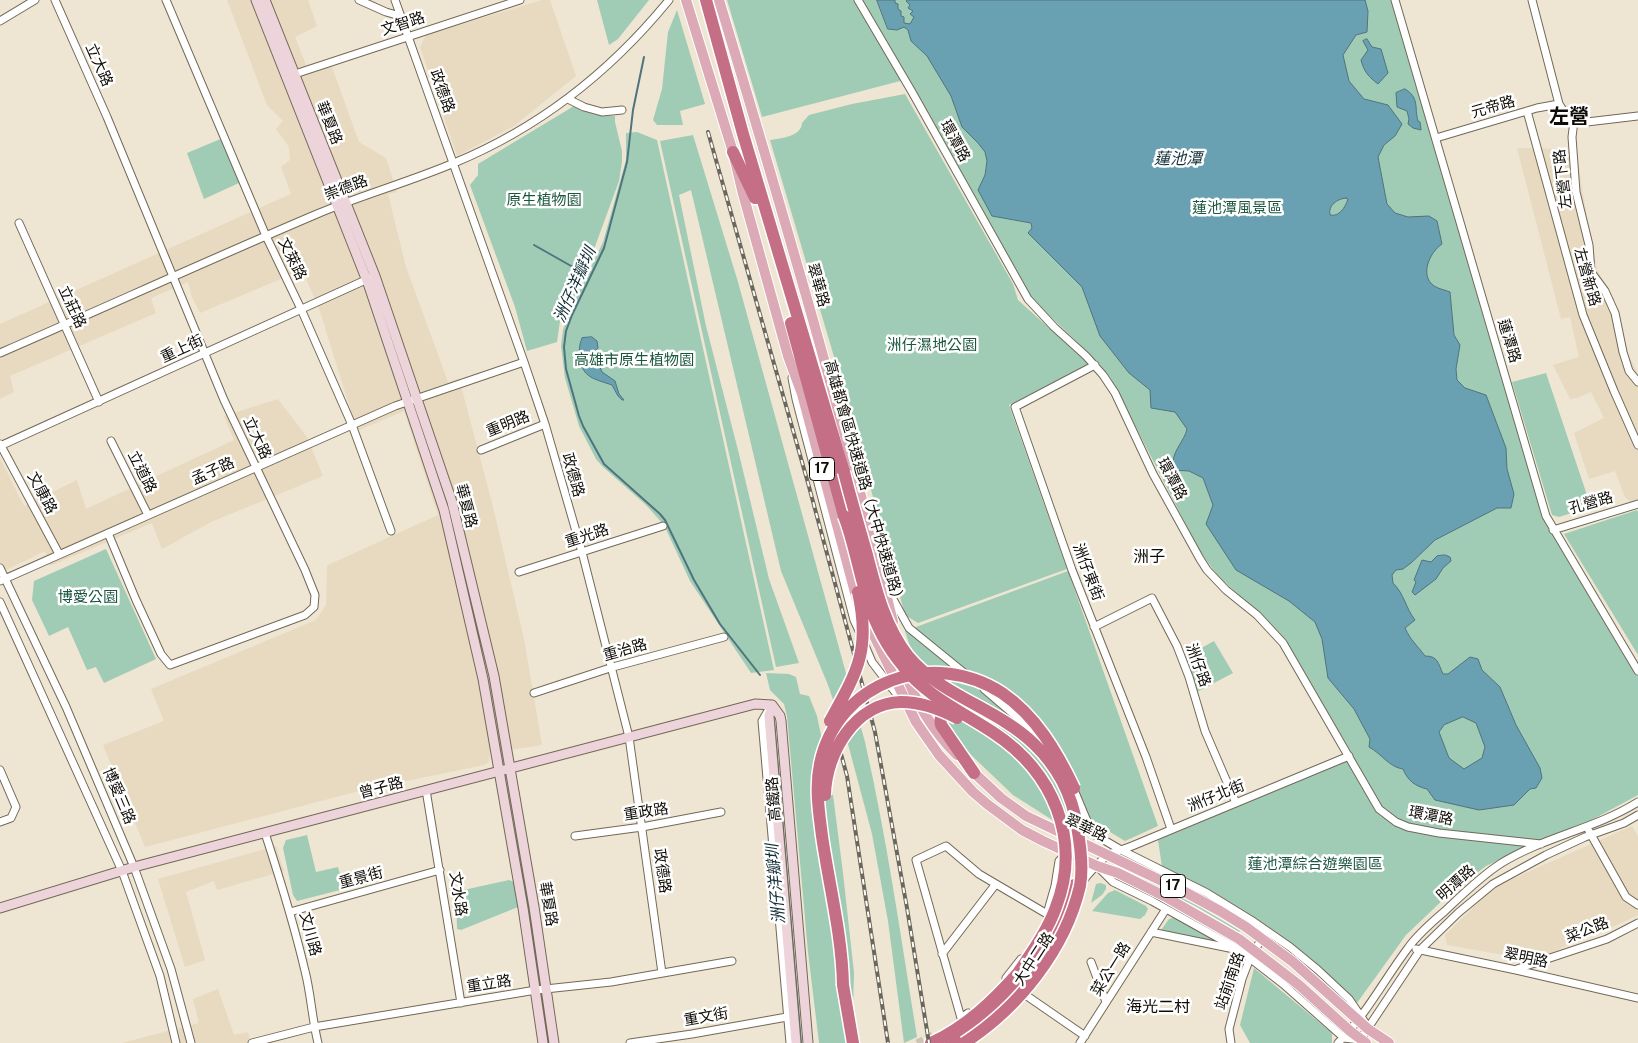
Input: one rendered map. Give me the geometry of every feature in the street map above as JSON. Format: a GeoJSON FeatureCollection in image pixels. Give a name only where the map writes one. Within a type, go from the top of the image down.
{"type":"FeatureCollection","features":[{"type":"Feature","properties":{"kind":"highway","name":"高雄都會區快速道路（大中快速道路）"},"geometry":{"type":"LineString","coordinates":[[706,0],[743,134],[844,472],[878,598],[887,621],[908,656],[922,670],[950,691],[989,712],[1019,732],[1046,757],[1067,792],[1075,814],[1080,848],[1080,884],[1073,909],[1048,959],[1025,990],[1003,1013],[964,1043]]}},
{"type":"Feature","properties":{"kind":"highway","name":"高雄都會區快速道路（大中快速道路）"},"geometry":{"type":"LineString","coordinates":[[733,152],[753,193],[762,219],[844,516],[852,537],[868,603],[884,640],[903,667],[920,684],[941,700],[996,734],[1022,755],[1048,789],[1062,824],[1066,853],[1062,889],[1051,920],[1018,973],[988,1005],[959,1027],[931,1043]]}},
{"type":"Feature","properties":{"kind":"highway"},"geometry":{"type":"LineString","coordinates":[[844,516],[846,537],[861,606],[864,631],[861,656],[852,682],[821,740],[812,775],[811,796],[821,872],[853,1043]]}},
{"type":"Feature","properties":{"kind":"highway"},"geometry":{"type":"LineString","coordinates":[[843,985],[843,960],[827,871],[817,795],[818,770],[824,748],[842,716],[859,699],[883,684],[915,673],[935,673],[965,677],[985,684],[1001,693],[1030,717],[1060,758],[1075,790],[1084,816],[1087,864],[1080,884]]}},
{"type":"Feature","properties":{"kind":"highway"},"geometry":{"type":"LineString","coordinates":[[860,1043],[827,832],[825,788],[830,763],[838,746],[862,717],[879,707],[901,702],[923,705],[950,714],[1009,745]]}},
{"type":"Feature","properties":{"kind":"highway"},"geometry":{"type":"LineString","coordinates":[[974,773],[941,725],[940,720],[944,711],[950,705],[958,704],[970,710],[1002,728],[1023,744],[1055,787],[1065,808],[1071,830],[1073,856],[1071,880],[1065,902],[1050,933],[1036,954],[1018,973]]}},
{"type":"Feature","properties":{"kind":"highway"},"geometry":{"type":"LineString","coordinates":[[951,1043],[993,1012],[1016,988],[1039,958],[1074,899],[1080,858],[1077,841]]}},
{"type":"Feature","properties":{"kind":"highway"},"geometry":{"type":"LineString","coordinates":[[975,1040],[1003,1013]]}},
{"type":"Feature","properties":{"kind":"main road","name":"翠華路"},"geometry":{"type":"LineString","coordinates":[[686,0],[733,152],[788,356],[802,394],[854,594],[916,722],[939,755],[973,792],[986,804],[1022,830],[1065,854],[1080,858],[1094,869],[1118,874],[1164,896],[1219,927],[1252,954],[1299,984],[1344,1037],[1361,1042]]}},
{"type":"Feature","properties":{"kind":"main road","name":"翠華路"},"geometry":{"type":"LineString","coordinates":[[719,0],[771,175],[854,470],[909,683],[929,721],[948,746],[974,773],[1001,798],[1026,816],[1183,891],[1265,935],[1360,1018],[1368,1029],[1389,1043]]}},
{"type":"Feature","properties":{"kind":"street"},"geometry":{"type":"LineString","coordinates":[[0,21],[35,0]]}},
{"type":"Feature","properties":{"kind":"street","name":"立大路"},"geometry":{"type":"LineString","coordinates":[[55,0],[111,126],[224,400],[316,595],[314,607],[305,615],[170,665],[161,654],[108,533]]}},
{"type":"Feature","properties":{"kind":"street","name":"文萊路"},"geometry":{"type":"LineString","coordinates":[[166,0],[266,236],[301,309],[352,425],[390,531]]}},
{"type":"Feature","properties":{"kind":"street","name":"華夏路"},"geometry":{"type":"LineString","coordinates":[[256,0],[371,278],[413,400],[452,502],[494,676],[547,989],[554,1043]]}},
{"type":"Feature","properties":{"kind":"street","name":"華夏路"},"geometry":{"type":"LineString","coordinates":[[265,0],[295,74],[342,204]]}},
{"type":"Feature","properties":{"kind":"street"},"geometry":{"type":"LineString","coordinates":[[359,0],[400,16]]}},
{"type":"Feature","properties":{"kind":"street","name":"政德路"},"geometry":{"type":"LineString","coordinates":[[394,0],[524,362],[545,424],[582,552],[613,667],[629,737],[662,973]]}},
{"type":"Feature","properties":{"kind":"street","name":"文智路"},"geometry":{"type":"LineString","coordinates":[[295,74],[520,0]]}},
{"type":"Feature","properties":{"kind":"street","name":"崇德路"},"geometry":{"type":"LineString","coordinates":[[0,353],[342,204],[453,164],[519,131],[568,99],[616,58],[669,0]]}},
{"type":"Feature","properties":{"kind":"street","name":"環潭路"},"geometry":{"type":"LineString","coordinates":[[858,0],[1028,299],[1054,327],[1095,365],[1115,392],[1153,474],[1200,559],[1207,570],[1226,590],[1257,615],[1283,643],[1379,809],[1396,822],[1408,827],[1439,833],[1541,844]]}},
{"type":"Feature","properties":{"kind":"street","name":"蓮潭路"},"geometry":{"type":"LineString","coordinates":[[1395,0],[1546,516],[1638,671]]}},
{"type":"Feature","properties":{"kind":"street"},"geometry":{"type":"LineString","coordinates":[[1532,0],[1559,104],[1566,115],[1574,120],[1587,122],[1638,116]]}},
{"type":"Feature","properties":{"kind":"street"},"geometry":{"type":"LineString","coordinates":[[568,99],[584,107],[602,112],[622,110]]}},
{"type":"Feature","properties":{"kind":"street","name":"元帝路"},"geometry":{"type":"LineString","coordinates":[[1436,138],[1527,111],[1559,104]]}},
{"type":"Feature","properties":{"kind":"street","name":"左營新路"},"geometry":{"type":"LineString","coordinates":[[1527,111],[1583,315],[1638,445]]}},
{"type":"Feature","properties":{"kind":"street","name":"左營下路"},"geometry":{"type":"LineString","coordinates":[[1574,120],[1572,137],[1576,192],[1589,245],[1591,272],[1605,291],[1615,314],[1629,371],[1638,382]]}},
{"type":"Feature","properties":{"kind":"street","name":"立莊路"},"geometry":{"type":"LineString","coordinates":[[19,223],[99,402]]}},
{"type":"Feature","properties":{"kind":"street","name":"重上街"},"geometry":{"type":"LineString","coordinates":[[0,445],[371,278]]}},
{"type":"Feature","properties":{"kind":"street","name":"孟子路"},"geometry":{"type":"LineString","coordinates":[[3,579],[352,425],[413,400],[524,362]]}},
{"type":"Feature","properties":{"kind":"street","name":"洲仔東街"},"geometry":{"type":"LineString","coordinates":[[1095,365],[1014,407],[1072,570],[1146,757],[1171,830]]}},
{"type":"Feature","properties":{"kind":"street","name":"華夏路"},"geometry":{"type":"LineString","coordinates":[[413,400],[444,510],[483,679],[500,771],[543,1043]]}},
{"type":"Feature","properties":{"kind":"street","name":"重明路"},"geometry":{"type":"LineString","coordinates":[[481,450],[545,424]]}},
{"type":"Feature","properties":{"kind":"street","name":"立道路"},"geometry":{"type":"LineString","coordinates":[[111,441],[148,515]]}},
{"type":"Feature","properties":{"kind":"street","name":"文康路"},"geometry":{"type":"LineString","coordinates":[[0,445],[59,554]]}},
{"type":"Feature","properties":{"kind":"street","name":"孔營路"},"geometry":{"type":"LineString","coordinates":[[1553,530],[1638,504]]}},
{"type":"Feature","properties":{"kind":"street","name":"重光路"},"geometry":{"type":"LineString","coordinates":[[519,572],[663,526]]}},
{"type":"Feature","properties":{"kind":"street","name":"博愛三路"},"geometry":{"type":"LineString","coordinates":[[0,568],[3,579],[66,707],[134,867],[171,969],[191,1043]]}},
{"type":"Feature","properties":{"kind":"street","name":"翠華路"},"geometry":{"type":"LineString","coordinates":[[882,580],[909,628],[1022,720],[1052,749],[1069,778],[1092,833],[1121,850],[1207,893],[1265,935]]}},
{"type":"Feature","properties":{"kind":"street","name":"洲仔路"},"geometry":{"type":"LineString","coordinates":[[1094,627],[1152,598],[1177,646],[1189,677],[1205,731],[1236,804]]}},
{"type":"Feature","properties":{"kind":"street","name":"博愛三路"},"geometry":{"type":"LineString","coordinates":[[0,602],[122,871],[160,976],[176,1043]]}},
{"type":"Feature","properties":{"kind":"street"},"geometry":{"type":"LineString","coordinates":[[470,623],[480,621]]}},
{"type":"Feature","properties":{"kind":"street","name":"重治路"},"geometry":{"type":"LineString","coordinates":[[534,693],[613,667],[724,637]]}},
{"type":"Feature","properties":{"kind":"street","name":"曾子路"},"geometry":{"type":"LineString","coordinates":[[0,908],[134,867],[755,704],[772,704]]}},
{"type":"Feature","properties":{"kind":"street","name":"高鐵路"},"geometry":{"type":"LineString","coordinates":[[772,704],[762,721],[790,1043]]}},
{"type":"Feature","properties":{"kind":"street","name":"高鐵路"},"geometry":{"type":"LineString","coordinates":[[772,704],[769,716],[796,1043]]}},
{"type":"Feature","properties":{"kind":"street","name":"高鐵路"},"geometry":{"type":"LineString","coordinates":[[772,704],[781,721],[808,1043]]}},
{"type":"Feature","properties":{"kind":"street","name":"洲仔北街"},"geometry":{"type":"LineString","coordinates":[[1094,869],[1107,855],[1236,804],[1348,756]]}},
{"type":"Feature","properties":{"kind":"street"},"geometry":{"type":"LineString","coordinates":[[0,770],[16,807],[11,818],[0,822]]}},
{"type":"Feature","properties":{"kind":"street","name":"文水路"},"geometry":{"type":"LineString","coordinates":[[426,790],[460,1003]]}},
{"type":"Feature","properties":{"kind":"street","name":"明潭路"},"geometry":{"type":"LineString","coordinates":[[1344,1037],[1360,1018],[1408,947],[1427,927],[1484,876],[1501,864],[1541,844],[1586,827],[1638,802]]}},
{"type":"Feature","properties":{"kind":"street","name":"重政路"},"geometry":{"type":"LineString","coordinates":[[575,836],[642,827],[721,812]]}},
{"type":"Feature","properties":{"kind":"street","name":"明潭路"},"geometry":{"type":"LineString","coordinates":[[1361,1042],[1420,950],[1458,913],[1493,884],[1546,855],[1624,823],[1638,815]]}},
{"type":"Feature","properties":{"kind":"street"},"geometry":{"type":"LineString","coordinates":[[1586,827],[1626,897],[1638,905]]}},
{"type":"Feature","properties":{"kind":"street"},"geometry":{"type":"LineString","coordinates":[[1060,890],[1065,854],[1077,841],[1080,831],[1092,833]]}},
{"type":"Feature","properties":{"kind":"street","name":"文川路"},"geometry":{"type":"LineString","coordinates":[[265,833],[290,912],[306,973],[318,1043]]}},
{"type":"Feature","properties":{"kind":"street"},"geometry":{"type":"LineString","coordinates":[[1541,844],[1546,855]]}},
{"type":"Feature","properties":{"kind":"street"},"geometry":{"type":"LineString","coordinates":[[942,954],[916,860],[946,846],[979,874],[1048,914]]}},
{"type":"Feature","properties":{"kind":"street","name":"大中二路"},"geometry":{"type":"LineString","coordinates":[[942,954],[961,1018],[1002,983],[1039,933],[1048,914],[1059,861],[1065,854]]}},
{"type":"Feature","properties":{"kind":"street"},"geometry":{"type":"LineString","coordinates":[[1074,899],[1086,875],[1094,869]]}},
{"type":"Feature","properties":{"kind":"street","name":"翠華路"},"geometry":{"type":"LineString","coordinates":[[1094,869],[1113,882],[1166,909],[1238,950],[1252,954]]}},
{"type":"Feature","properties":{"kind":"street","name":"大中二路"},"geometry":{"type":"LineString","coordinates":[[975,1040],[1028,996],[1060,949],[1080,906],[1094,869]]}},
{"type":"Feature","properties":{"kind":"street","name":"重景街"},"geometry":{"type":"LineString","coordinates":[[290,912],[440,870]]}},
{"type":"Feature","properties":{"kind":"street"},"geometry":{"type":"LineString","coordinates":[[942,954],[996,885]]}},
{"type":"Feature","properties":{"kind":"street","name":"菜公一路"},"geometry":{"type":"LineString","coordinates":[[1080,1043],[1166,909]]}},
{"type":"Feature","properties":{"kind":"street","name":"菜公路"},"geometry":{"type":"LineString","coordinates":[[1516,970],[1607,939],[1638,923]]}},
{"type":"Feature","properties":{"kind":"street"},"geometry":{"type":"LineString","coordinates":[[1151,932],[1238,950]]}},
{"type":"Feature","properties":{"kind":"street","name":"站前南路"},"geometry":{"type":"LineString","coordinates":[[1231,1043],[1229,1028],[1252,954],[1265,935]]}},
{"type":"Feature","properties":{"kind":"street","name":"翠明路"},"geometry":{"type":"LineString","coordinates":[[1408,947],[1638,998]]}},
{"type":"Feature","properties":{"kind":"street","name":"重立路"},"geometry":{"type":"LineString","coordinates":[[252,1043],[314,1027],[536,990],[611,982],[732,961]]}},
{"type":"Feature","properties":{"kind":"street"},"geometry":{"type":"LineString","coordinates":[[1091,962],[1106,1002]]}},
{"type":"Feature","properties":{"kind":"street"},"geometry":{"type":"LineString","coordinates":[[1028,996],[1085,1036]]}},
{"type":"Feature","properties":{"kind":"street","name":"重文街"},"geometry":{"type":"LineString","coordinates":[[630,1043],[787,1017]]}},
{"type":"Feature","properties":{"kind":"shaded area"},"geometry":{"type":"Polygon","coordinates":[[[227,0],[308,0],[317,26],[295,37],[306,65],[329,59],[359,142],[386,158],[397,192],[388,194],[406,267],[448,382],[459,378],[492,503],[524,639],[542,745],[490,753],[489,762],[484,765],[363,790],[145,847],[103,745],[164,721],[151,689],[316,620],[326,605],[327,566],[438,515],[404,411],[357,431],[319,308],[302,270],[200,313],[192,297],[188,282],[151,298],[156,313],[10,376],[14,392],[0,399],[0,324],[291,194],[281,167],[290,160],[289,147],[276,129],[283,121],[267,105],[227,0]]]}},
{"type":"Feature","properties":{"kind":"shaded area"},"geometry":{"type":"Polygon","coordinates":[[[542,0],[550,0],[576,76],[514,126],[457,156],[420,47],[426,35],[542,0]]]}},
{"type":"Feature","properties":{"kind":"shaded area"},"geometry":{"type":"Polygon","coordinates":[[[1517,148],[1566,149],[1578,159],[1597,270],[1614,299],[1629,356],[1638,374],[1638,509],[1625,497],[1615,471],[1589,479],[1574,433],[1604,418],[1591,392],[1570,399],[1553,365],[1579,357],[1570,317],[1561,319],[1517,148]]]}},
{"type":"Feature","properties":{"kind":"shaded area"},"geometry":{"type":"Polygon","coordinates":[[[278,399],[307,437],[323,476],[211,522],[162,549],[152,523],[50,566],[45,551],[0,573],[0,458],[24,506],[77,480],[86,509],[234,440],[224,416],[278,399]]]}},
{"type":"Feature","properties":{"kind":"shaded area"},"geometry":{"type":"Polygon","coordinates":[[[1632,826],[1638,836],[1638,915],[1606,930],[1573,942],[1544,957],[1510,956],[1447,945],[1445,935],[1494,887],[1632,826]]]}},
{"type":"Feature","properties":{"kind":"shaded area"},"geometry":{"type":"Polygon","coordinates":[[[276,846],[284,871],[217,890],[214,881],[186,892],[205,960],[185,967],[158,879],[276,846]]]}},
{"type":"Feature","properties":{"kind":"shaded area"},"geometry":{"type":"Polygon","coordinates":[[[218,989],[234,1035],[248,1032],[251,1043],[122,1043],[199,1023],[193,999],[218,989]]]}},
{"type":"Feature","properties":{"kind":"green space"},"geometry":{"type":"Polygon","coordinates":[[[597,0],[649,0],[618,39],[609,45],[597,0]]]}},
{"type":"Feature","properties":{"kind":"green space","name":"蓮池潭"},"geometry":{"type":"Polygon","coordinates":[[[727,0],[1392,0],[1545,522],[1638,675],[1638,795],[1586,823],[1544,839],[1486,866],[1448,895],[1406,935],[1357,1003],[1315,963],[1274,932],[1219,897],[1162,867],[1158,840],[1354,757],[1291,651],[1242,598],[1217,575],[1199,550],[1110,377],[1091,355],[1029,295],[908,79],[762,117],[727,0]]]}},
{"type":"Feature","properties":{"kind":"green space"},"geometry":{"type":"Polygon","coordinates":[[[677,10],[705,104],[680,111],[683,125],[657,125],[653,120],[662,89],[668,32],[677,10]]]}},
{"type":"Feature","properties":{"kind":"green space","name":"洲仔濕地公園"},"geometry":{"type":"Polygon","coordinates":[[[905,94],[1013,284],[1018,300],[1089,364],[1009,405],[1067,569],[918,623],[905,615],[845,394],[770,140],[794,134],[801,128],[802,123],[809,115],[852,104],[905,94]]]}},
{"type":"Feature","properties":{"kind":"green space","name":"原生植物園"},"geometry":{"type":"Polygon","coordinates":[[[574,106],[594,114],[615,116],[622,151],[619,181],[576,294],[560,321],[557,342],[527,351],[515,307],[470,185],[478,175],[478,164],[574,106]]]}},
{"type":"Feature","properties":{"kind":"green space","name":"高雄市原生植物園"},"geometry":{"type":"Polygon","coordinates":[[[637,132],[657,140],[774,670],[751,673],[690,581],[664,525],[646,505],[596,459],[579,426],[565,378],[561,346],[563,330],[568,315],[603,242],[626,160],[626,133],[637,132]]]}},
{"type":"Feature","properties":{"kind":"green space"},"geometry":{"type":"Polygon","coordinates":[[[693,135],[738,282],[865,742],[887,852],[917,1037],[904,1043],[888,921],[872,834],[848,744],[828,685],[781,571],[691,190],[679,195],[706,326],[769,579],[799,663],[776,667],[660,141],[693,135]]]}},
{"type":"Feature","properties":{"kind":"green space"},"geometry":{"type":"Polygon","coordinates":[[[223,138],[241,182],[204,199],[187,153],[223,138]]]}},
{"type":"Feature","properties":{"kind":"green space"},"geometry":{"type":"Polygon","coordinates":[[[1546,373],[1591,507],[1559,517],[1552,515],[1512,382],[1546,373]]]}},
{"type":"Feature","properties":{"kind":"green space"},"geometry":{"type":"Polygon","coordinates":[[[1637,510],[1638,512],[1638,655],[1564,534],[1637,510]]]}},
{"type":"Feature","properties":{"kind":"green space","name":"博愛公園"},"geometry":{"type":"Polygon","coordinates":[[[106,549],[156,659],[104,683],[96,667],[87,670],[68,627],[49,636],[32,600],[34,581],[106,549]]]}},
{"type":"Feature","properties":{"kind":"green space"},"geometry":{"type":"Polygon","coordinates":[[[1068,571],[1158,826],[1125,841],[1100,826],[1054,821],[1013,795],[968,752],[935,713],[924,691],[905,631],[1068,571]]]}},
{"type":"Feature","properties":{"kind":"green space"},"geometry":{"type":"Polygon","coordinates":[[[1214,641],[1233,673],[1197,692],[1185,657],[1214,641]]]}},
{"type":"Feature","properties":{"kind":"green space"},"geometry":{"type":"Polygon","coordinates":[[[766,673],[789,674],[796,677],[800,694],[809,696],[817,716],[832,787],[854,973],[852,1043],[819,1043],[808,952],[787,716],[784,704],[770,690],[766,673]]]}},
{"type":"Feature","properties":{"kind":"green space"},"geometry":{"type":"Polygon","coordinates":[[[307,835],[316,872],[338,867],[344,889],[297,901],[293,895],[283,848],[286,840],[307,835]]]}},
{"type":"Feature","properties":{"kind":"green space"},"geometry":{"type":"Polygon","coordinates":[[[1124,869],[1198,906],[1240,931],[1197,907],[1123,871],[1124,869]]]}},
{"type":"Feature","properties":{"kind":"green space"},"geometry":{"type":"Polygon","coordinates":[[[509,880],[514,882],[518,907],[461,930],[457,929],[456,894],[459,891],[509,880]]]}},
{"type":"Feature","properties":{"kind":"green space"},"geometry":{"type":"Polygon","coordinates":[[[1096,884],[1106,885],[1106,889],[1102,895],[1091,903],[1096,884]]]}},
{"type":"Feature","properties":{"kind":"green space"},"geometry":{"type":"Polygon","coordinates":[[[1115,890],[1146,906],[1148,909],[1145,915],[1140,919],[1092,911],[1108,893],[1115,890]]]}},
{"type":"Feature","properties":{"kind":"green space"},"geometry":{"type":"Polygon","coordinates":[[[1176,917],[1223,944],[1159,933],[1169,919],[1176,917]]]}},
{"type":"Feature","properties":{"kind":"green space"},"geometry":{"type":"Polygon","coordinates":[[[1254,968],[1332,1033],[1332,1043],[1250,1043],[1240,1025],[1254,968]]]}},
{"type":"Feature","properties":{"kind":"water","name":"蓮池潭"},"geometry":{"type":"Polygon","coordinates":[[[877,0],[895,0],[895,3],[898,4],[898,9],[901,11],[901,16],[904,17],[904,23],[910,24],[914,17],[910,14],[913,11],[908,8],[910,5],[907,0],[1365,0],[1368,11],[1367,32],[1356,35],[1343,55],[1349,81],[1364,99],[1388,105],[1402,124],[1395,136],[1384,145],[1378,157],[1387,204],[1395,213],[1408,217],[1429,216],[1437,221],[1442,244],[1430,258],[1427,276],[1434,286],[1450,292],[1454,335],[1460,345],[1456,369],[1457,380],[1465,388],[1486,395],[1506,448],[1507,469],[1514,494],[1511,508],[1497,508],[1435,540],[1411,563],[1403,569],[1396,570],[1392,575],[1393,583],[1415,620],[1405,628],[1407,632],[1425,656],[1433,657],[1437,661],[1443,674],[1448,674],[1470,657],[1478,659],[1482,670],[1500,687],[1516,725],[1540,768],[1542,778],[1536,788],[1530,789],[1514,805],[1479,810],[1435,800],[1427,789],[1415,785],[1403,769],[1394,766],[1369,747],[1370,739],[1354,709],[1328,678],[1322,639],[1315,622],[1289,601],[1236,570],[1206,524],[1213,505],[1203,478],[1189,471],[1171,470],[1170,467],[1175,454],[1187,429],[1175,412],[1151,408],[1150,390],[1129,373],[1100,336],[1082,287],[1028,233],[1032,228],[1031,223],[992,216],[978,190],[985,175],[987,161],[985,152],[962,127],[951,96],[927,56],[911,41],[908,30],[904,27],[897,30],[888,29],[877,0]],[[1346,198],[1332,205],[1330,215],[1336,215],[1341,211],[1348,199],[1346,198]],[[1463,717],[1444,725],[1439,732],[1449,758],[1464,769],[1482,758],[1485,747],[1476,723],[1463,717]]]}},
{"type":"Feature","properties":{"kind":"water"},"geometry":{"type":"Polygon","coordinates":[[[1367,39],[1372,47],[1381,49],[1388,73],[1378,84],[1367,74],[1361,60],[1368,50],[1363,41],[1367,39]]]}},
{"type":"Feature","properties":{"kind":"water"},"geometry":{"type":"Polygon","coordinates":[[[1405,89],[1415,99],[1421,130],[1413,128],[1408,124],[1407,111],[1397,107],[1396,93],[1405,89]]]}},
{"type":"Feature","properties":{"kind":"water"},"geometry":{"type":"Polygon","coordinates":[[[592,337],[597,341],[598,348],[594,353],[602,372],[615,381],[619,394],[624,400],[618,396],[612,385],[590,377],[583,370],[579,350],[580,343],[582,338],[592,337]]]}},
{"type":"Feature","properties":{"kind":"water"},"geometry":{"type":"Polygon","coordinates":[[[1445,555],[1450,557],[1451,561],[1443,568],[1436,579],[1415,595],[1412,592],[1416,582],[1414,580],[1422,560],[1431,562],[1437,556],[1445,555]]]}},
{"type":"Feature","properties":{"kind":"waterway","name":"洲仔洋瓣圳"},"geometry":{"type":"LineString","coordinates":[[644,57],[633,110],[627,162],[604,248],[566,331],[564,347],[566,369],[579,416],[604,464],[665,520],[694,580],[720,624],[760,675]]}},
{"type":"Feature","properties":{"kind":"waterway"},"geometry":{"type":"LineString","coordinates":[[534,245],[580,271]]}},
{"type":"Feature","properties":{"kind":"waterway","name":"洲仔洋瓣圳"},"geometry":{"type":"LineString","coordinates":[[774,722],[801,1043]]}},
{"type":"Feature","properties":{"kind":"tunnel"},"geometry":{"type":"LineString","coordinates":[[917,1043],[935,1034]]}},
{"type":"Feature","properties":{"kind":"railway"},"geometry":{"type":"LineString","coordinates":[[708,132],[808,483],[875,732],[929,1043]]}},
{"type":"Feature","properties":{"kind":"railway"},"geometry":{"type":"LineString","coordinates":[[834,728],[847,776],[888,1043]]}},
{"type":"Feature","properties":{"kind":"district","name":"左營"},"geometry":{"type":"Point","coordinates":[1569,117]}},
{"type":"Feature","properties":{"kind":"district","name":"洲子"},"geometry":{"type":"Point","coordinates":[1149,557]}},
{"type":"Feature","properties":{"kind":"district","name":"海光二村"},"geometry":{"type":"Point","coordinates":[1158,1007]}},
{"type":"Feature","properties":{"kind":"park label","name":"蓮池潭風景區"},"geometry":{"type":"Point","coordinates":[1237,208]}},
{"type":"Feature","properties":{"kind":"park label","name":"蓮池潭綜合遊樂園區"},"geometry":{"type":"Point","coordinates":[1315,864]}}]}
